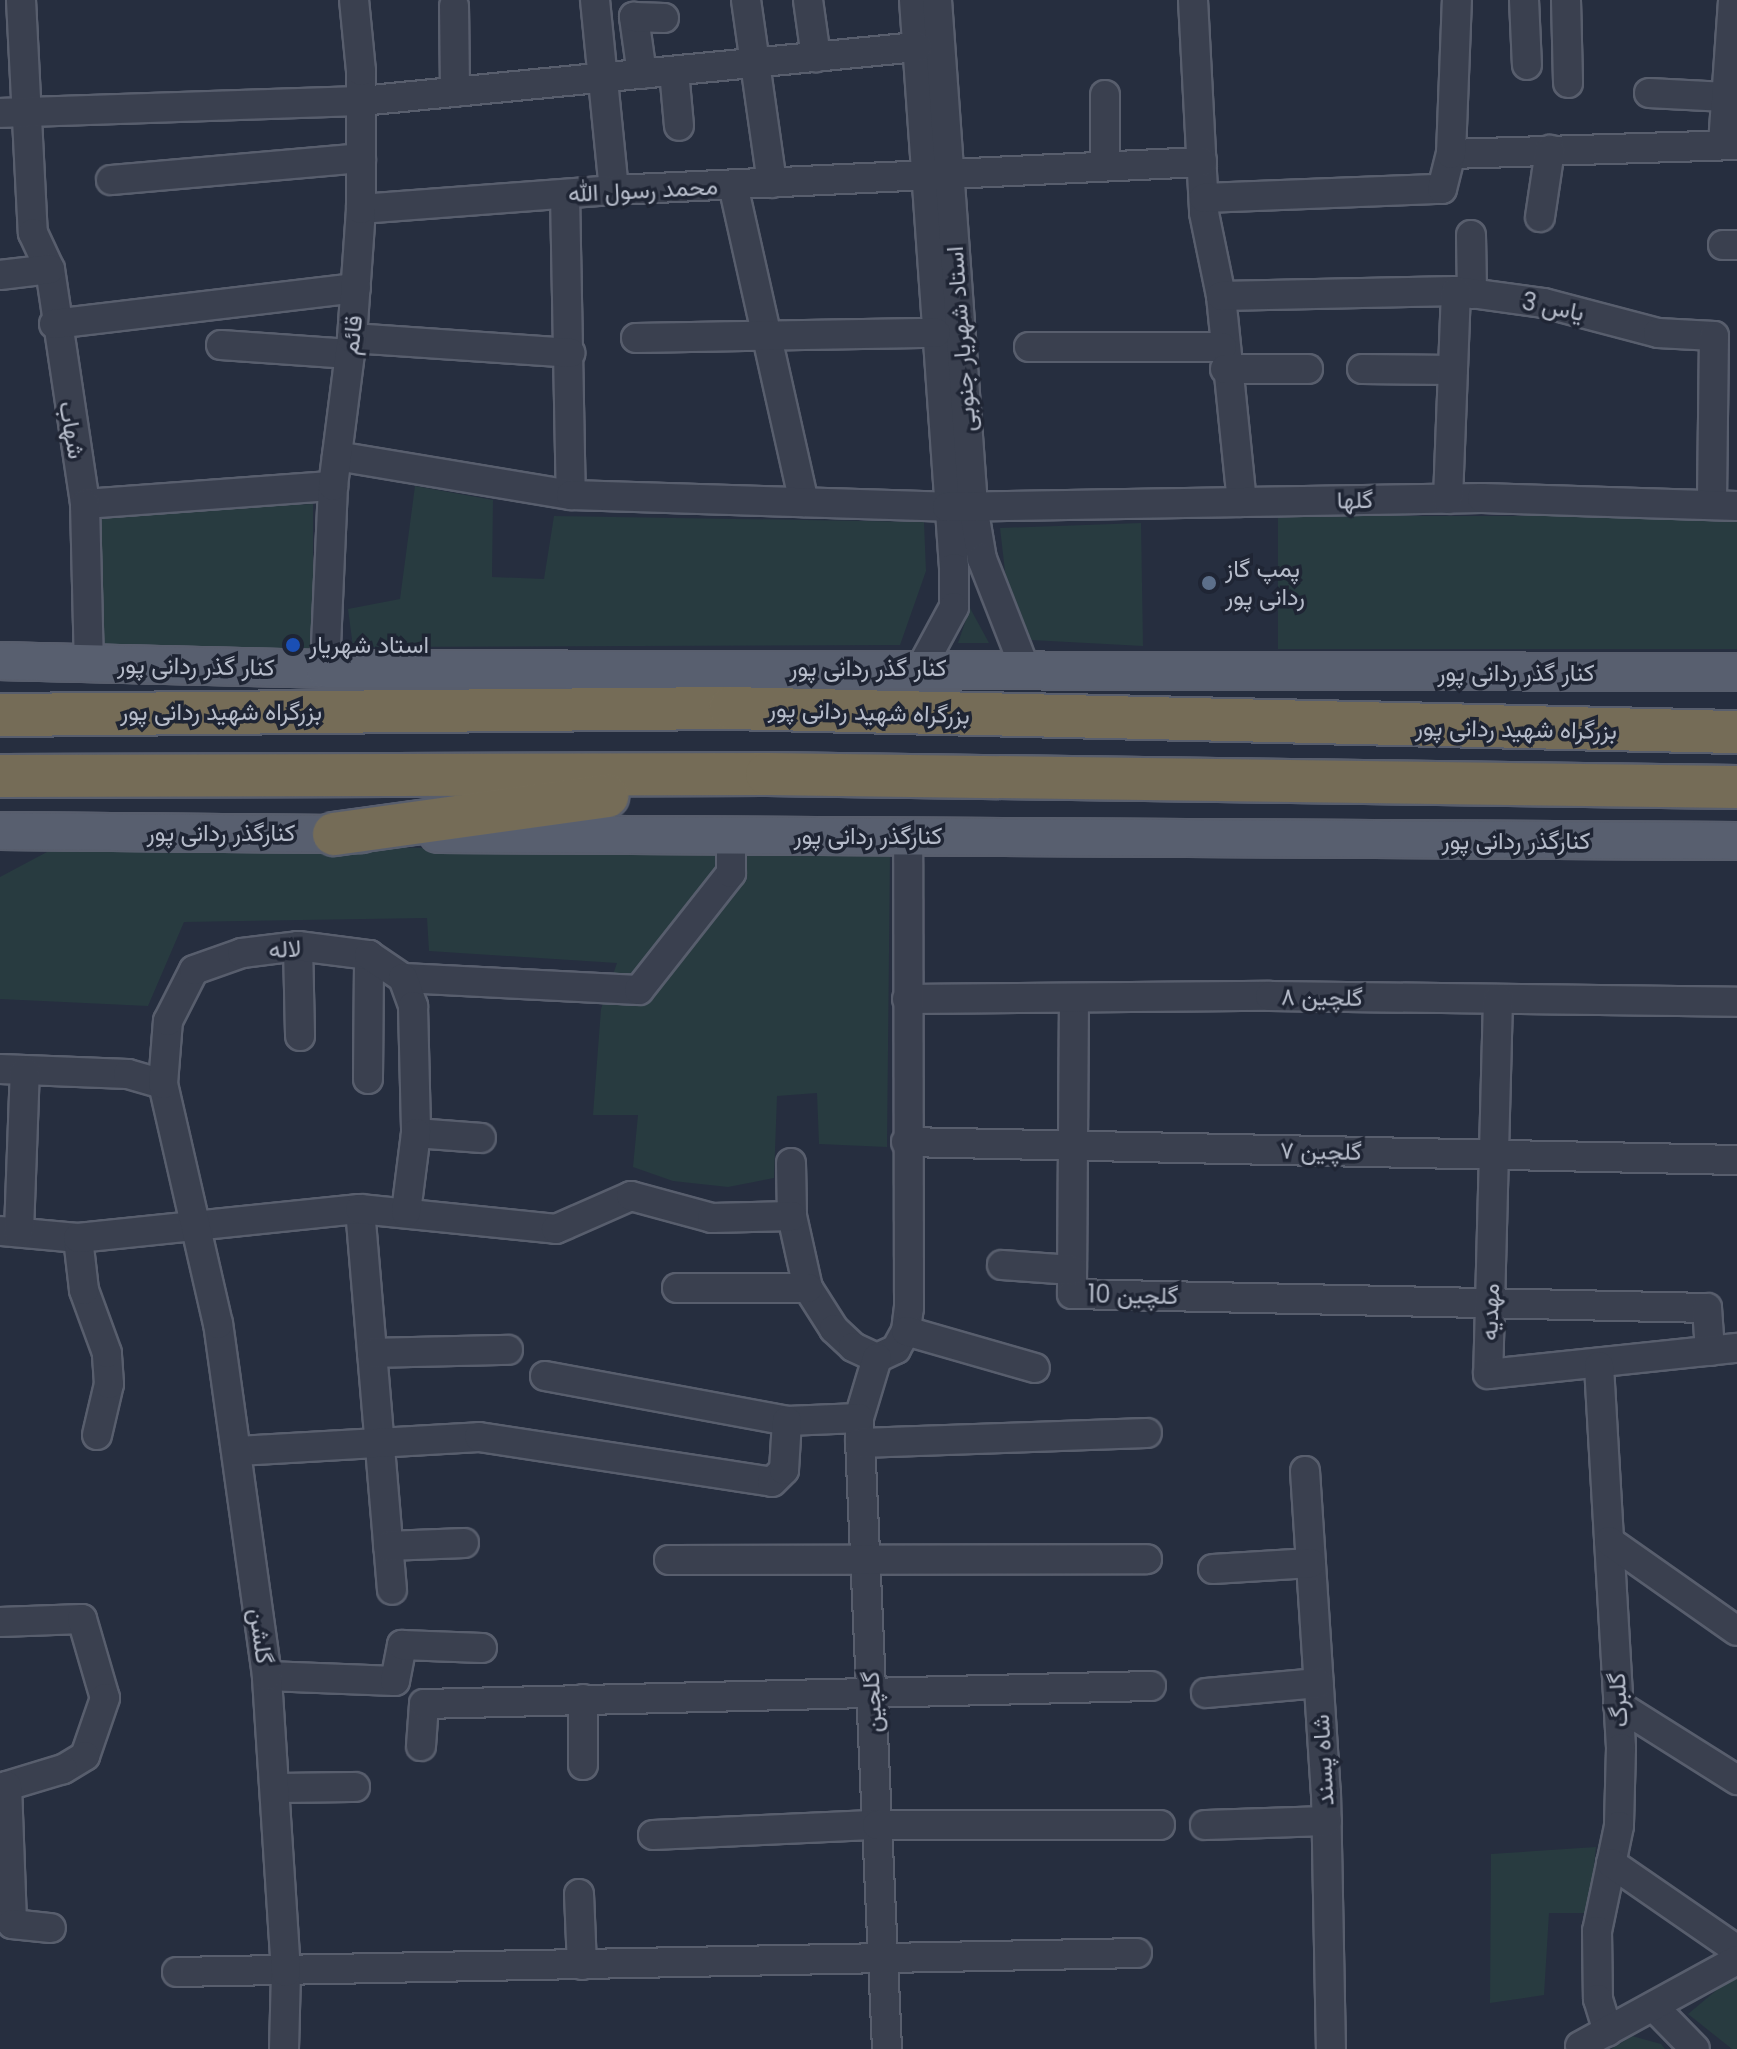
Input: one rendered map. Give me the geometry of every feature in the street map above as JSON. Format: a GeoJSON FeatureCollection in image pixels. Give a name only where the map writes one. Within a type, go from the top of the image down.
{"type":"FeatureCollection","features":[{"type":"Feature","properties":{"kind":"highway","name":"بزرگراه شهید ردانی پور"},"geometry":{"type":"LineString","coordinates":[[0,715],[730,708],[1591,732],[1737,732]]}},
{"type":"Feature","properties":{"kind":"highway"},"geometry":{"type":"LineString","coordinates":[[1591,732],[1737,712]]}},
{"type":"Feature","properties":{"kind":"highway"},"geometry":{"type":"LineString","coordinates":[[0,776],[767,774],[1737,787]]}},
{"type":"Feature","properties":{"kind":"highway"},"geometry":{"type":"LineString","coordinates":[[334,834],[767,774]]}},
{"type":"Feature","properties":{"kind":"main road","name":"کنار گذر ردانی پور"},"geometry":{"type":"LineString","coordinates":[[0,661],[325,669],[1737,672]]}},
{"type":"Feature","properties":{"kind":"main road","name":"کنارگذر ردانی پور"},"geometry":{"type":"LineString","coordinates":[[14,831],[1737,841]]}},
{"type":"Feature","properties":{"kind":"main road"},"geometry":{"type":"LineString","coordinates":[[0,854],[14,831]]}},
{"type":"Feature","properties":{"kind":"street","name":"قائم"},"geometry":{"type":"LineString","coordinates":[[325,669],[333,486],[351,346],[361,209],[361,101],[354,0]]}},
{"type":"Feature","properties":{"kind":"street"},"geometry":{"type":"LineString","coordinates":[[595,0],[614,190]]}},
{"type":"Feature","properties":{"kind":"street"},"geometry":{"type":"LineString","coordinates":[[746,0],[755,63],[754,126],[772,183]]}},
{"type":"Feature","properties":{"kind":"street"},"geometry":{"type":"LineString","coordinates":[[808,0],[816,57]]}},
{"type":"Feature","properties":{"kind":"street","name":"استاد شهریار جنوبی"},"geometry":{"type":"LineString","coordinates":[[914,0],[917,47],[937,174],[960,507],[954,607],[921,668]]}},
{"type":"Feature","properties":{"kind":"street","name":"استاد شهریار جنوبی"},"geometry":{"type":"LineString","coordinates":[[937,0],[936,333],[960,507],[1025,669]]}},
{"type":"Feature","properties":{"kind":"street"},"geometry":{"type":"LineString","coordinates":[[1193,0],[1204,198],[1221,296],[1224,358],[1242,502]]}},
{"type":"Feature","properties":{"kind":"street"},"geometry":{"type":"LineString","coordinates":[[1204,198],[1442,189],[1451,154],[1457,0]]}},
{"type":"Feature","properties":{"kind":"street"},"geometry":{"type":"LineString","coordinates":[[1524,0],[1527,65]]}},
{"type":"Feature","properties":{"kind":"street"},"geometry":{"type":"LineString","coordinates":[[1566,0],[1568,83]]}},
{"type":"Feature","properties":{"kind":"street"},"geometry":{"type":"LineString","coordinates":[[1451,154],[1730,145],[1726,97],[1734,35],[1733,0]]}},
{"type":"Feature","properties":{"kind":"street"},"geometry":{"type":"LineString","coordinates":[[454,6],[455,92]]}},
{"type":"Feature","properties":{"kind":"street","name":"شهاب"},"geometry":{"type":"LineString","coordinates":[[15,16],[29,112],[33,233],[50,269],[54,324],[85,504],[89,664]]}},
{"type":"Feature","properties":{"kind":"street"},"geometry":{"type":"LineString","coordinates":[[642,74],[634,17],[664,18]]}},
{"type":"Feature","properties":{"kind":"street"},"geometry":{"type":"LineString","coordinates":[[0,113],[361,101],[917,47]]}},
{"type":"Feature","properties":{"kind":"street"},"geometry":{"type":"LineString","coordinates":[[674,71],[679,126]]}},
{"type":"Feature","properties":{"kind":"street"},"geometry":{"type":"LineString","coordinates":[[1649,93],[1726,97]]}},
{"type":"Feature","properties":{"kind":"street"},"geometry":{"type":"LineString","coordinates":[[1105,95],[1105,166]]}},
{"type":"Feature","properties":{"kind":"street"},"geometry":{"type":"LineString","coordinates":[[1540,217],[1550,150]]}},
{"type":"Feature","properties":{"kind":"street"},"geometry":{"type":"LineString","coordinates":[[111,180],[361,158]]}},
{"type":"Feature","properties":{"kind":"street","name":"محمد رسول الله"},"geometry":{"type":"LineString","coordinates":[[361,209],[614,190],[1202,162]]}},
{"type":"Feature","properties":{"kind":"street"},"geometry":{"type":"LineString","coordinates":[[733,185],[804,502]]}},
{"type":"Feature","properties":{"kind":"street"},"geometry":{"type":"LineString","coordinates":[[565,194],[571,495]]}},
{"type":"Feature","properties":{"kind":"street"},"geometry":{"type":"LineString","coordinates":[[1448,499],[1453,370],[1471,235]]}},
{"type":"Feature","properties":{"kind":"street"},"geometry":{"type":"LineString","coordinates":[[0,275],[50,269]]}},
{"type":"Feature","properties":{"kind":"street"},"geometry":{"type":"LineString","coordinates":[[54,324],[356,288]]}},
{"type":"Feature","properties":{"kind":"street","name":"یاس 3"},"geometry":{"type":"LineString","coordinates":[[1221,296],[1464,292],[1544,303],[1658,333],[1714,336],[1725,505]]}},
{"type":"Feature","properties":{"kind":"street"},"geometry":{"type":"LineString","coordinates":[[636,338],[767,339],[936,333]]}},
{"type":"Feature","properties":{"kind":"street"},"geometry":{"type":"LineString","coordinates":[[221,345],[570,353]]}},
{"type":"Feature","properties":{"kind":"street"},"geometry":{"type":"LineString","coordinates":[[1029,347],[1224,358],[1308,369]]}},
{"type":"Feature","properties":{"kind":"street"},"geometry":{"type":"LineString","coordinates":[[1362,369],[1453,370]]}},
{"type":"Feature","properties":{"kind":"street","name":"گلها"},"geometry":{"type":"LineString","coordinates":[[337,456],[571,495],[960,507],[1448,499],[1725,505]]}},
{"type":"Feature","properties":{"kind":"street"},"geometry":{"type":"LineString","coordinates":[[85,504],[333,486]]}},
{"type":"Feature","properties":{"kind":"street"},"geometry":{"type":"LineString","coordinates":[[406,1212],[416,1133],[413,1006],[403,978],[639,990],[731,873],[731,835]]}},
{"type":"Feature","properties":{"kind":"street"},"geometry":{"type":"LineString","coordinates":[[791,1163],[792,1216],[808,1288],[834,1329],[853,1347],[877,1358],[896,1349],[906,1331],[908,836]]}},
{"type":"Feature","properties":{"kind":"street"},"geometry":{"type":"LineString","coordinates":[[298,946],[300,1036]]}},
{"type":"Feature","properties":{"kind":"street","name":"لاله"},"geometry":{"type":"LineString","coordinates":[[193,1229],[163,1084],[168,1021],[194,970],[242,953],[298,946],[369,955],[403,978]]}},
{"type":"Feature","properties":{"kind":"street"},"geometry":{"type":"LineString","coordinates":[[368,1079],[369,955]]}},
{"type":"Feature","properties":{"kind":"street","name":"گلچین 10"},"geometry":{"type":"LineString","coordinates":[[1074,998],[1072,1294],[1490,1302]]}},
{"type":"Feature","properties":{"kind":"street","name":"گلچین ۸"},"geometry":{"type":"LineString","coordinates":[[907,999],[1737,1002]]}},
{"type":"Feature","properties":{"kind":"street","name":"مهدیه"},"geometry":{"type":"LineString","coordinates":[[1498,999],[1488,1374],[1599,1366],[1724,1350]]}},
{"type":"Feature","properties":{"kind":"street"},"geometry":{"type":"LineString","coordinates":[[163,1084],[128,1074],[13,1070],[9,1231],[78,1238],[193,1229],[360,1209],[556,1229],[631,1196],[712,1218],[792,1216]]}},
{"type":"Feature","properties":{"kind":"street"},"geometry":{"type":"LineString","coordinates":[[416,1133],[481,1138]]}},
{"type":"Feature","properties":{"kind":"street","name":"گلچین ۷"},"geometry":{"type":"LineString","coordinates":[[906,1142],[1737,1160]]}},
{"type":"Feature","properties":{"kind":"street"},"geometry":{"type":"LineString","coordinates":[[360,1209],[392,1590]]}},
{"type":"Feature","properties":{"kind":"street","name":"گلشن"},"geometry":{"type":"LineString","coordinates":[[193,1229],[218,1324],[267,1676],[286,1972],[284,2049]]}},
{"type":"Feature","properties":{"kind":"street"},"geometry":{"type":"LineString","coordinates":[[78,1238],[84,1290],[107,1353],[109,1384],[97,1435]]}},
{"type":"Feature","properties":{"kind":"street"},"geometry":{"type":"LineString","coordinates":[[1002,1265],[1072,1270]]}},
{"type":"Feature","properties":{"kind":"street"},"geometry":{"type":"LineString","coordinates":[[677,1288],[808,1288]]}},
{"type":"Feature","properties":{"kind":"street"},"geometry":{"type":"LineString","coordinates":[[1490,1302],[1707,1308],[1724,1350]]}},
{"type":"Feature","properties":{"kind":"street"},"geometry":{"type":"LineString","coordinates":[[906,1331],[1035,1368]]}},
{"type":"Feature","properties":{"kind":"street"},"geometry":{"type":"LineString","coordinates":[[372,1353],[508,1350]]}},
{"type":"Feature","properties":{"kind":"street","name":"گلچین"},"geometry":{"type":"LineString","coordinates":[[877,1358],[860,1430],[887,2049]]}},
{"type":"Feature","properties":{"kind":"street","name":"گلبرگ"},"geometry":{"type":"LineString","coordinates":[[1599,1366],[1618,1705],[1619,1826],[1597,1931],[1598,1999],[1608,2032]]}},
{"type":"Feature","properties":{"kind":"street"},"geometry":{"type":"LineString","coordinates":[[545,1376],[787,1421],[860,1430],[1147,1433]]}},
{"type":"Feature","properties":{"kind":"street"},"geometry":{"type":"LineString","coordinates":[[238,1451],[479,1437],[772,1482],[784,1470],[787,1421]]}},
{"type":"Feature","properties":{"kind":"street","name":"شاه پسند"},"geometry":{"type":"LineString","coordinates":[[1305,1471],[1327,1821],[1331,2049]]}},
{"type":"Feature","properties":{"kind":"street"},"geometry":{"type":"LineString","coordinates":[[1609,1541],[1737,1631]]}},
{"type":"Feature","properties":{"kind":"street"},"geometry":{"type":"LineString","coordinates":[[388,1546],[464,1543]]}},
{"type":"Feature","properties":{"kind":"street"},"geometry":{"type":"LineString","coordinates":[[669,1560],[865,1563],[1147,1559]]}},
{"type":"Feature","properties":{"kind":"street"},"geometry":{"type":"LineString","coordinates":[[1213,1569],[1311,1563]]}},
{"type":"Feature","properties":{"kind":"street"},"geometry":{"type":"LineString","coordinates":[[0,1622],[82,1619],[105,1698],[85,1756],[63,1769],[4,1787],[12,1924],[51,1928]]}},
{"type":"Feature","properties":{"kind":"street"},"geometry":{"type":"LineString","coordinates":[[267,1676],[395,1681],[402,1645],[482,1648]]}},
{"type":"Feature","properties":{"kind":"street"},"geometry":{"type":"LineString","coordinates":[[1206,1693],[1319,1683]]}},
{"type":"Feature","properties":{"kind":"street"},"geometry":{"type":"LineString","coordinates":[[421,1746],[424,1704],[871,1689],[1151,1686]]}},
{"type":"Feature","properties":{"kind":"street"},"geometry":{"type":"LineString","coordinates":[[583,1699],[583,1765]]}},
{"type":"Feature","properties":{"kind":"street"},"geometry":{"type":"LineString","coordinates":[[1618,1705],[1737,1780]]}},
{"type":"Feature","properties":{"kind":"street"},"geometry":{"type":"LineString","coordinates":[[276,1788],[355,1787]]}},
{"type":"Feature","properties":{"kind":"street"},"geometry":{"type":"LineString","coordinates":[[1205,1825],[1327,1821]]}},
{"type":"Feature","properties":{"kind":"street"},"geometry":{"type":"LineString","coordinates":[[653,1835],[877,1825],[1160,1825]]}},
{"type":"Feature","properties":{"kind":"street"},"geometry":{"type":"LineString","coordinates":[[1611,1863],[1737,1950]]}},
{"type":"Feature","properties":{"kind":"street"},"geometry":{"type":"LineString","coordinates":[[568,1966],[579,1894]]}},
{"type":"Feature","properties":{"kind":"street"},"geometry":{"type":"LineString","coordinates":[[177,1972],[1137,1953]]}},
{"type":"Feature","properties":{"kind":"street"},"geometry":{"type":"LineString","coordinates":[[1580,2046],[1655,2008],[1737,1960]]}},
{"type":"Feature","properties":{"kind":"street"},"geometry":{"type":"LineString","coordinates":[[1655,2008],[1695,2049]]}},
{"type":"Feature","properties":{"kind":"green space"},"geometry":{"type":"Polygon","coordinates":[[[415,486],[493,500],[492,577],[544,579],[554,516],[924,522],[926,571],[900,645],[353,647],[348,609],[400,599],[415,486]]]}},
{"type":"Feature","properties":{"kind":"green space"},"geometry":{"type":"Polygon","coordinates":[[[313,504],[313,659],[94,652],[83,515],[313,504]]]}},
{"type":"Feature","properties":{"kind":"green space"},"geometry":{"type":"Polygon","coordinates":[[[1278,516],[1737,516],[1737,649],[1278,649],[1278,516]]]}},
{"type":"Feature","properties":{"kind":"green space"},"geometry":{"type":"Polygon","coordinates":[[[1141,523],[1143,646],[1031,640],[1006,580],[1000,528],[1141,523]]]}},
{"type":"Feature","properties":{"kind":"green space"},"geometry":{"type":"Polygon","coordinates":[[[970,608],[989,643],[958,643],[970,608]]]}},
{"type":"Feature","properties":{"kind":"green space"},"geometry":{"type":"Polygon","coordinates":[[[62,844],[890,853],[887,1147],[819,1144],[817,1093],[777,1096],[774,1178],[728,1187],[673,1181],[633,1167],[638,1115],[593,1115],[601,1009],[617,963],[429,951],[427,918],[184,922],[148,1006],[0,999],[0,877],[62,844]]]}},
{"type":"Feature","properties":{"kind":"green space"},"geometry":{"type":"Polygon","coordinates":[[[1596,1847],[1589,1913],[1549,1913],[1544,1995],[1490,2003],[1491,1854],[1596,1847]]]}},
{"type":"Feature","properties":{"kind":"green space"},"geometry":{"type":"Polygon","coordinates":[[[1737,1973],[1737,2049],[1732,2049],[1688,2014],[1737,1973]]]}},
{"type":"Feature","properties":{"kind":"green space"},"geometry":{"type":"Polygon","coordinates":[[[1632,2036],[1661,2044],[1665,2049],[1611,2049],[1632,2036]]]}},
{"type":"Feature","properties":{"kind":"place","name":"پمپ گاز ردانی پور"},"geometry":{"type":"Point","coordinates":[1209,583]}},
{"type":"Feature","properties":{"kind":"place","name":"استاد شهریار"},"geometry":{"type":"Point","coordinates":[293,645]}}]}
